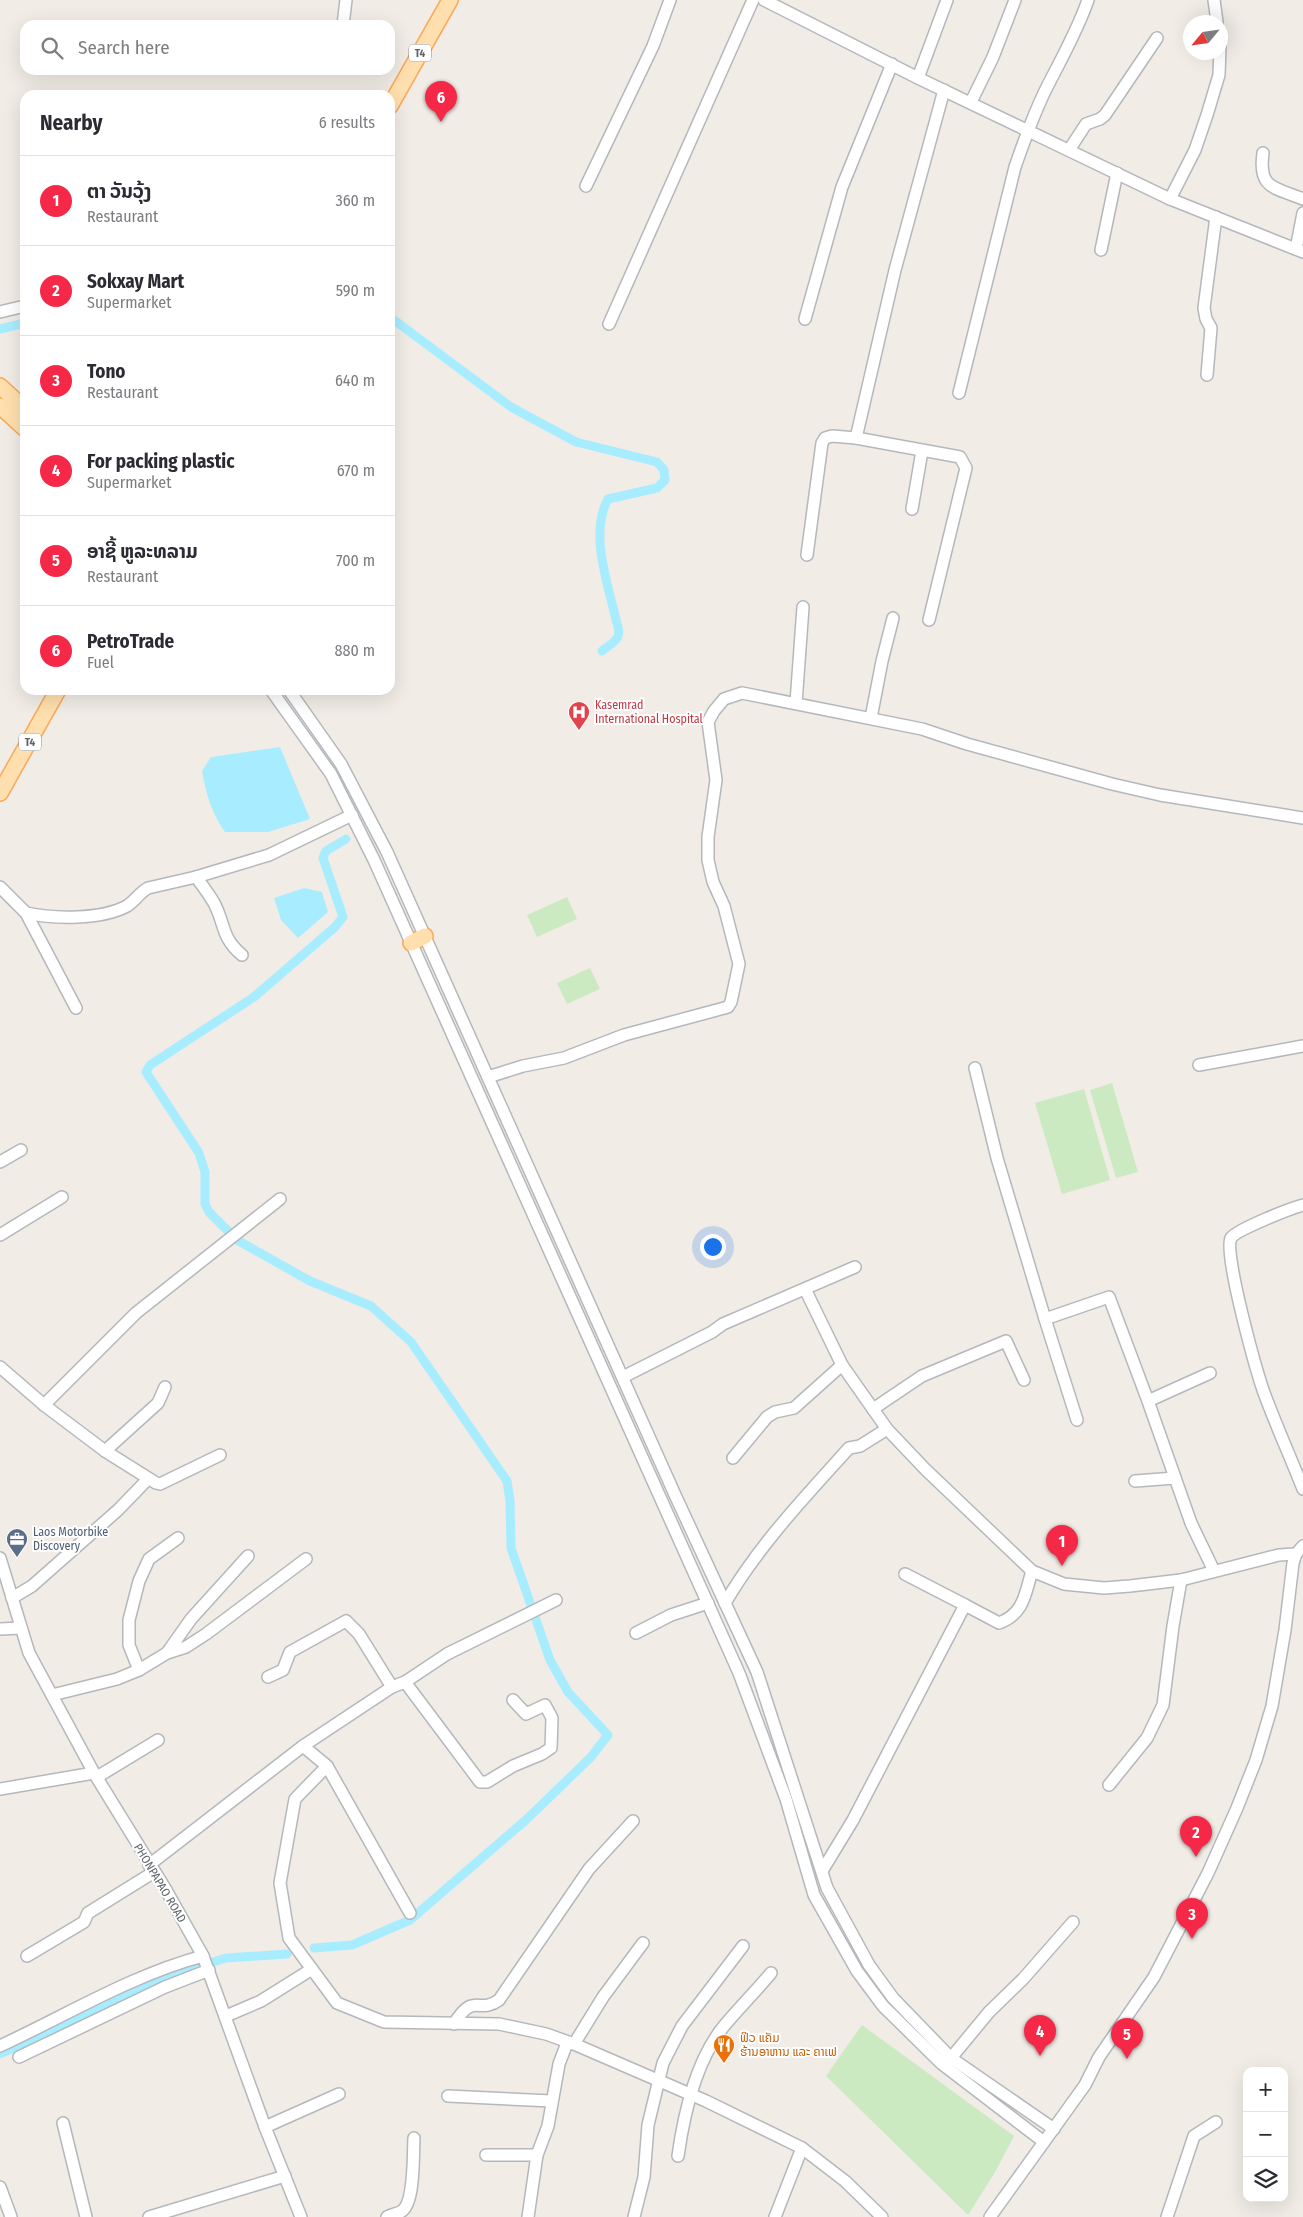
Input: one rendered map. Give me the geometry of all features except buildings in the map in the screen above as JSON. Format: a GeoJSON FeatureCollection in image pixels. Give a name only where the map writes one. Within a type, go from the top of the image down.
{"type":"FeatureCollection","features":[{"type":"Feature","properties":{"kind":"main road","name":"T4"},"geometry":{"type":"LineString","coordinates":[[395,97],[450,0]]}},
{"type":"Feature","properties":{"kind":"main road"},"geometry":{"type":"LineString","coordinates":[[0,386],[20,404]]}},
{"type":"Feature","properties":{"kind":"main road"},"geometry":{"type":"LineString","coordinates":[[0,406],[20,424]]}},
{"type":"Feature","properties":{"kind":"main road","name":"T4"},"geometry":{"type":"LineString","coordinates":[[0,793],[55,695]]}},
{"type":"Feature","properties":{"kind":"street"},"geometry":{"type":"LineString","coordinates":[[344,20],[346,0]]}},
{"type":"Feature","properties":{"kind":"street"},"geometry":{"type":"LineString","coordinates":[[586,186],[653,46],[670,0]]}},
{"type":"Feature","properties":{"kind":"street"},"geometry":{"type":"LineString","coordinates":[[609,324],[752,0]]}},
{"type":"Feature","properties":{"kind":"street"},"geometry":{"type":"LineString","coordinates":[[764,0],[918,78],[1170,199],[1299,250],[1303,213]]}},
{"type":"Feature","properties":{"kind":"street"},"geometry":{"type":"LineString","coordinates":[[918,78],[947,0]]}},
{"type":"Feature","properties":{"kind":"street"},"geometry":{"type":"LineString","coordinates":[[971,102],[993,57],[1015,0]]}},
{"type":"Feature","properties":{"kind":"street"},"geometry":{"type":"LineString","coordinates":[[959,393],[1015,167],[1027,130],[1072,38],[1088,0]]}},
{"type":"Feature","properties":{"kind":"street"},"geometry":{"type":"LineString","coordinates":[[1214,0],[1215,15]]}},
{"type":"Feature","properties":{"kind":"street"},"geometry":{"type":"LineString","coordinates":[[1069,150],[1086,124],[1105,115],[1157,38]]}},
{"type":"Feature","properties":{"kind":"street"},"geometry":{"type":"LineString","coordinates":[[1170,199],[1195,150],[1219,75],[1220,60]]}},
{"type":"Feature","properties":{"kind":"street"},"geometry":{"type":"LineString","coordinates":[[805,319],[842,187],[892,64]]}},
{"type":"Feature","properties":{"kind":"street"},"geometry":{"type":"LineString","coordinates":[[856,438],[896,270],[944,90]]}},
{"type":"Feature","properties":{"kind":"street"},"geometry":{"type":"LineString","coordinates":[[1263,153],[1261,167],[1263,177],[1268,184],[1303,199]]}},
{"type":"Feature","properties":{"kind":"street"},"geometry":{"type":"LineString","coordinates":[[1101,250],[1117,173]]}},
{"type":"Feature","properties":{"kind":"street"},"geometry":{"type":"LineString","coordinates":[[1207,375],[1210,328],[1204,308],[1216,217]]}},
{"type":"Feature","properties":{"kind":"street"},"geometry":{"type":"LineString","coordinates":[[0,312],[20,307]]}},
{"type":"Feature","properties":{"kind":"street"},"geometry":{"type":"LineString","coordinates":[[807,555],[822,443],[825,438],[832,436],[856,438],[960,458],[966,468],[929,620]]}},
{"type":"Feature","properties":{"kind":"street"},"geometry":{"type":"LineString","coordinates":[[912,509],[922,451]]}},
{"type":"Feature","properties":{"kind":"street"},"geometry":{"type":"LineString","coordinates":[[796,703],[803,608]]}},
{"type":"Feature","properties":{"kind":"street"},"geometry":{"type":"LineString","coordinates":[[871,718],[882,660],[893,618]]}},
{"type":"Feature","properties":{"kind":"street"},"geometry":{"type":"LineString","coordinates":[[488,1076],[523,1066],[564,1058],[624,1036],[728,1007],[731,1002],[739,964],[724,906],[714,882],[708,860],[708,837],[716,780],[708,722],[714,711],[724,700],[733,695],[742,693],[922,729],[967,744],[1112,784],[1160,795],[1303,818]]}},
{"type":"Feature","properties":{"kind":"street"},"geometry":{"type":"LineString","coordinates":[[275,695],[330,774],[488,1076],[757,1672],[827,1888],[870,1965],[893,1998],[951,2058],[1054,2129]]}},
{"type":"Feature","properties":{"kind":"street"},"geometry":{"type":"LineString","coordinates":[[292,695],[340,764],[387,852],[418,940],[739,1673],[786,1799],[814,1895],[857,1971],[883,2006],[942,2064],[1044,2142]]}},
{"type":"Feature","properties":{"kind":"street"},"geometry":{"type":"LineString","coordinates":[[26,913],[43,916],[99,914],[126,907],[148,888],[196,877],[269,855],[352,815]]}},
{"type":"Feature","properties":{"kind":"street"},"geometry":{"type":"LineString","coordinates":[[196,877],[215,904],[223,931],[235,950],[242,955]]}},
{"type":"Feature","properties":{"kind":"street"},"geometry":{"type":"LineString","coordinates":[[0,887],[26,913],[76,1008]]}},
{"type":"Feature","properties":{"kind":"street"},"geometry":{"type":"LineString","coordinates":[[1199,1065],[1303,1046]]}},
{"type":"Feature","properties":{"kind":"street"},"geometry":{"type":"LineString","coordinates":[[975,1068],[997,1158],[1077,1420]]}},
{"type":"Feature","properties":{"kind":"street"},"geometry":{"type":"LineString","coordinates":[[0,1162],[21,1150]]}},
{"type":"Feature","properties":{"kind":"street"},"geometry":{"type":"LineString","coordinates":[[0,1235],[62,1197]]}},
{"type":"Feature","properties":{"kind":"street"},"geometry":{"type":"LineString","coordinates":[[44,1405],[136,1313],[280,1199]]}},
{"type":"Feature","properties":{"kind":"street"},"geometry":{"type":"LineString","coordinates":[[1303,1205],[1238,1231],[1230,1240],[1229,1246],[1231,1270],[1263,1389],[1303,1489]]}},
{"type":"Feature","properties":{"kind":"street"},"geometry":{"type":"LineString","coordinates":[[623,1377],[712,1332],[723,1324],[855,1267]]}},
{"type":"Feature","properties":{"kind":"street"},"geometry":{"type":"LineString","coordinates":[[804,1289],[842,1365],[887,1429],[1032,1571],[1064,1584],[1104,1588],[1182,1580],[1300,1550]]}},
{"type":"Feature","properties":{"kind":"street"},"geometry":{"type":"LineString","coordinates":[[1045,1319],[1109,1297],[1148,1401],[1190,1523],[1214,1571]]}},
{"type":"Feature","properties":{"kind":"street"},"geometry":{"type":"LineString","coordinates":[[874,1409],[922,1376],[1006,1342],[1024,1380]]}},
{"type":"Feature","properties":{"kind":"street"},"geometry":{"type":"LineString","coordinates":[[733,1458],[767,1417],[775,1412],[794,1408],[842,1365]]}},
{"type":"Feature","properties":{"kind":"street"},"geometry":{"type":"LineString","coordinates":[[0,1367],[44,1405],[105,1452],[160,1484],[220,1455]]}},
{"type":"Feature","properties":{"kind":"street"},"geometry":{"type":"LineString","coordinates":[[1148,1401],[1210,1373]]}},
{"type":"Feature","properties":{"kind":"street"},"geometry":{"type":"LineString","coordinates":[[105,1452],[151,1411],[158,1403],[165,1387]]}},
{"type":"Feature","properties":{"kind":"street"},"geometry":{"type":"LineString","coordinates":[[726,1603],[750,1564],[788,1514],[849,1448],[860,1446],[887,1429]]}},
{"type":"Feature","properties":{"kind":"street"},"geometry":{"type":"LineString","coordinates":[[12,1598],[32,1586],[118,1510],[148,1478]]}},
{"type":"Feature","properties":{"kind":"street"},"geometry":{"type":"LineString","coordinates":[[1135,1481],[1175,1478]]}},
{"type":"Feature","properties":{"kind":"street"},"geometry":{"type":"LineString","coordinates":[[139,1670],[129,1645],[128,1620],[139,1581],[149,1559],[178,1538]]}},
{"type":"Feature","properties":{"kind":"street"},"geometry":{"type":"LineString","coordinates":[[990,2217],[1054,2129],[1084,2085],[1099,2057],[1154,1977],[1208,1873],[1256,1760],[1272,1706],[1285,1630],[1293,1564],[1300,1550]]}},
{"type":"Feature","properties":{"kind":"street"},"geometry":{"type":"LineString","coordinates":[[167,1653],[191,1620],[248,1556]]}},
{"type":"Feature","properties":{"kind":"street","name":"PHONPAPAO ROAD"},"geometry":{"type":"LineString","coordinates":[[0,1558],[29,1653],[95,1775],[203,1956],[265,2127],[301,2217]]}},
{"type":"Feature","properties":{"kind":"street"},"geometry":{"type":"LineString","coordinates":[[52,1695],[117,1679],[139,1670],[167,1653],[186,1647],[306,1559]]}},
{"type":"Feature","properties":{"kind":"street"},"geometry":{"type":"LineString","coordinates":[[905,1574],[999,1623],[1011,1618],[1020,1609],[1032,1571]]}},
{"type":"Feature","properties":{"kind":"street"},"geometry":{"type":"LineString","coordinates":[[1109,1785],[1147,1738],[1163,1706],[1173,1626],[1182,1580]]}},
{"type":"Feature","properties":{"kind":"street"},"geometry":{"type":"LineString","coordinates":[[27,1956],[84,1922],[88,1913],[151,1868],[303,1746],[392,1687],[405,1682],[447,1654],[556,1600]]}},
{"type":"Feature","properties":{"kind":"street"},"geometry":{"type":"LineString","coordinates":[[636,1634],[671,1616],[708,1603]]}},
{"type":"Feature","properties":{"kind":"street"},"geometry":{"type":"LineString","coordinates":[[822,1871],[853,1820],[965,1605]]}},
{"type":"Feature","properties":{"kind":"street"},"geometry":{"type":"LineString","coordinates":[[268,1677],[283,1670],[290,1652],[346,1621],[359,1634],[392,1687]]}},
{"type":"Feature","properties":{"kind":"street"},"geometry":{"type":"LineString","coordinates":[[0,1629],[21,1628]]}},
{"type":"Feature","properties":{"kind":"street"},"geometry":{"type":"LineString","coordinates":[[405,1682],[480,1782],[487,1782],[512,1766],[542,1754],[551,1748],[552,1718],[545,1705],[526,1714],[513,1700]]}},
{"type":"Feature","properties":{"kind":"street"},"geometry":{"type":"LineString","coordinates":[[0,1788],[95,1775],[158,1740]]}},
{"type":"Feature","properties":{"kind":"street"},"geometry":{"type":"LineString","coordinates":[[303,1746],[326,1766],[410,1913]]}},
{"type":"Feature","properties":{"kind":"street"},"geometry":{"type":"LineString","coordinates":[[326,1766],[295,1799],[280,1883],[289,1938],[337,2003],[384,2022],[499,2024],[546,2034],[659,2080],[802,2148],[845,2182],[882,2217]]}},
{"type":"Feature","properties":{"kind":"street"},"geometry":{"type":"LineString","coordinates":[[454,2024],[462,2011],[468,2006],[490,2004],[499,2000],[589,1869],[632,1821]]}},
{"type":"Feature","properties":{"kind":"street"},"geometry":{"type":"LineString","coordinates":[[951,2058],[989,2012],[1074,1922]]}},
{"type":"Feature","properties":{"kind":"street"},"geometry":{"type":"LineString","coordinates":[[528,2217],[538,2155],[548,2126],[559,2064],[570,2044],[643,1943]]}},
{"type":"Feature","properties":{"kind":"street"},"geometry":{"type":"LineString","coordinates":[[634,2217],[644,2177],[648,2125],[663,2063],[682,2026],[743,1946]]}},
{"type":"Feature","properties":{"kind":"street"},"geometry":{"type":"LineString","coordinates":[[0,2046],[144,1976],[172,1964],[203,1956]]}},
{"type":"Feature","properties":{"kind":"street"},"geometry":{"type":"LineString","coordinates":[[19,2056],[158,1990],[208,1969]]}},
{"type":"Feature","properties":{"kind":"street"},"geometry":{"type":"LineString","coordinates":[[226,2016],[261,2001],[312,1969]]}},
{"type":"Feature","properties":{"kind":"street"},"geometry":{"type":"LineString","coordinates":[[678,2156],[691,2095],[712,2044],[724,2026],[771,1974]]}},
{"type":"Feature","properties":{"kind":"street"},"geometry":{"type":"LineString","coordinates":[[265,2127],[339,2094]]}},
{"type":"Feature","properties":{"kind":"street"},"geometry":{"type":"LineString","coordinates":[[448,2096],[552,2101]]}},
{"type":"Feature","properties":{"kind":"street"},"geometry":{"type":"LineString","coordinates":[[1167,2217],[1194,2136],[1216,2122]]}},
{"type":"Feature","properties":{"kind":"street"},"geometry":{"type":"LineString","coordinates":[[63,2123],[86,2217]]}},
{"type":"Feature","properties":{"kind":"street"},"geometry":{"type":"LineString","coordinates":[[388,2217],[400,2212],[407,2205],[412,2173],[414,2138]]}},
{"type":"Feature","properties":{"kind":"street"},"geometry":{"type":"LineString","coordinates":[[774,2217],[802,2148]]}},
{"type":"Feature","properties":{"kind":"street"},"geometry":{"type":"LineString","coordinates":[[486,2155],[538,2155]]}},
{"type":"Feature","properties":{"kind":"street"},"geometry":{"type":"LineString","coordinates":[[154,2217],[285,2176]]}},
{"type":"Feature","properties":{"kind":"street"},"geometry":{"type":"LineString","coordinates":[[0,2187],[11,2217]]}},
{"type":"Feature","properties":{"kind":"green space"},"geometry":{"type":"Polygon","coordinates":[[[567,897],[577,919],[537,937],[527,915],[567,897]]]}},
{"type":"Feature","properties":{"kind":"green space"},"geometry":{"type":"Polygon","coordinates":[[[590,968],[600,989],[567,1004],[557,983],[590,968]]]}},
{"type":"Feature","properties":{"kind":"green space"},"geometry":{"type":"Polygon","coordinates":[[[1112,1083],[1138,1172],[1116,1178],[1090,1090],[1112,1083]]]}},
{"type":"Feature","properties":{"kind":"green space"},"geometry":{"type":"Polygon","coordinates":[[[1084,1089],[1110,1180],[1062,1194],[1035,1103],[1084,1089]]]}},
{"type":"Feature","properties":{"kind":"green space"},"geometry":{"type":"Polygon","coordinates":[[[862,2025],[1014,2136],[994,2174],[968,2215],[826,2076],[862,2025]]]}},
{"type":"Feature","properties":{"kind":"water"},"geometry":{"type":"Polygon","coordinates":[[[280,747],[310,819],[268,832],[225,832],[216,818],[205,788],[202,771],[211,757],[280,747]]]}},
{"type":"Feature","properties":{"kind":"water"},"geometry":{"type":"Polygon","coordinates":[[[304,888],[322,892],[328,912],[298,938],[281,920],[274,898],[304,888]]]}},
{"type":"Feature","properties":{"kind":"waterway"},"geometry":{"type":"LineString","coordinates":[[395,321],[511,407],[576,442],[657,462],[664,470],[665,480],[657,488],[608,499],[603,513],[600,527],[602,559],[619,631],[617,638],[602,651]]}},
{"type":"Feature","properties":{"kind":"waterway"},"geometry":{"type":"LineString","coordinates":[[0,329],[20,324]]}},
{"type":"Feature","properties":{"kind":"waterway"},"geometry":{"type":"LineString","coordinates":[[230,1233],[209,1212],[205,1204],[205,1172],[199,1153],[146,1072],[150,1065],[254,997],[335,927],[343,917],[323,858],[326,851],[346,839]]}},
{"type":"Feature","properties":{"kind":"waterway"},"geometry":{"type":"LineString","coordinates":[[237,1240],[310,1281],[371,1306],[411,1342],[507,1481],[510,1501],[511,1548],[550,1660],[568,1692],[608,1735],[591,1757],[527,1819],[410,1920],[352,1945],[314,1948]]}},
{"type":"Feature","properties":{"kind":"waterway"},"geometry":{"type":"LineString","coordinates":[[0,2054],[105,2007],[151,1983],[226,1958],[287,1954]]}},
{"type":"Feature","properties":{"kind":"place","name":"PetroTrade"},"geometry":{"type":"Point","coordinates":[441,122]}},
{"type":"Feature","properties":{"kind":"place","name":"Kasemrad International Hospital"},"geometry":{"type":"Point","coordinates":[579,731]}},
{"type":"Feature","properties":{"kind":"place","name":"Laos Motorbike Discovery"},"geometry":{"type":"Point","coordinates":[17,1558]}},
{"type":"Feature","properties":{"kind":"place","name":"ຕາ ວັນວຸ້ງ"},"geometry":{"type":"Point","coordinates":[1062,1566]}},
{"type":"Feature","properties":{"kind":"place","name":"Sokxay Mart"},"geometry":{"type":"Point","coordinates":[1196,1857]}},
{"type":"Feature","properties":{"kind":"place","name":"Tono"},"geometry":{"type":"Point","coordinates":[1192,1939]}},
{"type":"Feature","properties":{"kind":"place","name":"For packing plastic"},"geometry":{"type":"Point","coordinates":[1040,2056]}},
{"type":"Feature","properties":{"kind":"place","name":"ອາຊີ້ ຫູລະທລາມ"},"geometry":{"type":"Point","coordinates":[1127,2059]}},
{"type":"Feature","properties":{"kind":"place","name":"ຟິວ ແຄັມ ຮ້ານອາຫານ ແລະ ຄາເຟ"},"geometry":{"type":"Point","coordinates":[724,2064]}}]}
